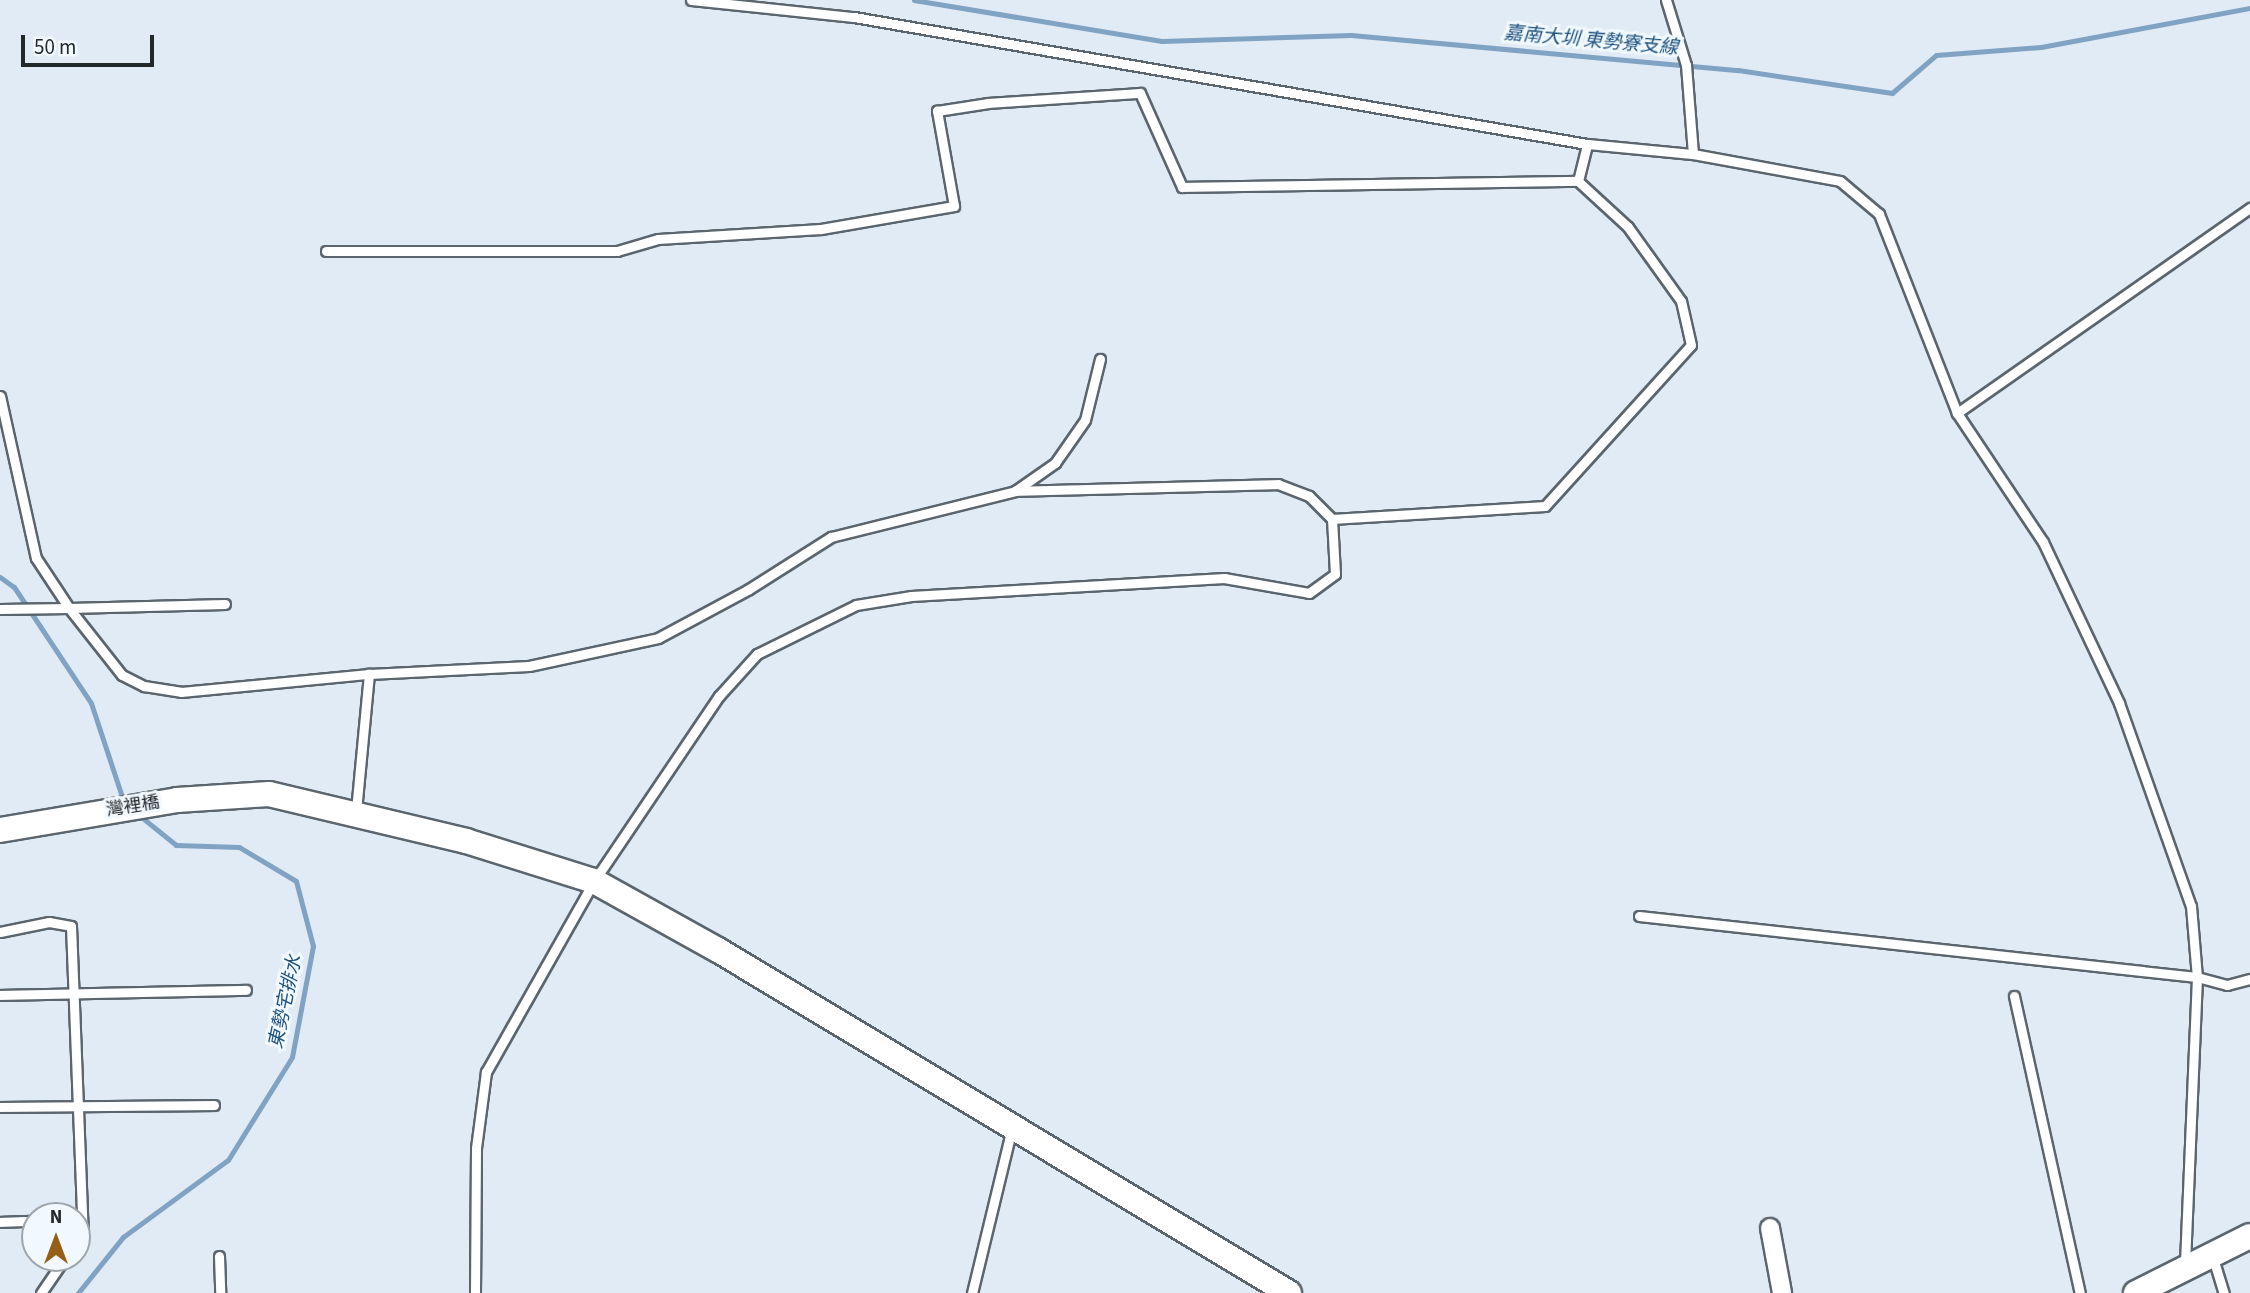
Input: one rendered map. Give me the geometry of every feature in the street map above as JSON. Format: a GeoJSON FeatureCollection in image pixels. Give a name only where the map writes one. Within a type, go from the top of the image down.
{"type":"FeatureCollection","features":[{"type":"Feature","properties":{"kind":"street","name":"灣裡橋"},"geometry":{"type":"LineString","coordinates":[[0,830],[177,800],[269,794],[355,812],[594,881],[718,950],[1289,1293]]}},
{"type":"Feature","properties":{"kind":"street"},"geometry":{"type":"LineString","coordinates":[[1770,1228],[1782,1293]]}},
{"type":"Feature","properties":{"kind":"street"},"geometry":{"type":"LineString","coordinates":[[2136,1293],[2250,1236]]}},
{"type":"Feature","properties":{"kind":"lane"},"geometry":{"type":"LineString","coordinates":[[691,0],[762,4],[854,17],[1587,144],[1693,154],[1840,181],[1879,214],[1956,413],[2043,542],[2119,703],[2190,906],[2197,977],[2185,1267]]}},
{"type":"Feature","properties":{"kind":"lane"},"geometry":{"type":"LineString","coordinates":[[1666,0],[1686,65],[1693,154]]}},
{"type":"Feature","properties":{"kind":"lane"},"geometry":{"type":"LineString","coordinates":[[326,251],[617,251],[658,239],[821,229],[954,206],[937,111],[988,103],[1140,93],[1182,187],[1578,181],[1628,227],[1681,301],[1691,345],[1545,506],[1332,519]]}},
{"type":"Feature","properties":{"kind":"lane"},"geometry":{"type":"LineString","coordinates":[[1578,181],[1587,144]]}},
{"type":"Feature","properties":{"kind":"lane"},"geometry":{"type":"LineString","coordinates":[[1956,413],[2250,208]]}},
{"type":"Feature","properties":{"kind":"lane"},"geometry":{"type":"LineString","coordinates":[[1015,491],[1055,463],[1085,420],[1100,359]]}},
{"type":"Feature","properties":{"kind":"lane"},"geometry":{"type":"LineString","coordinates":[[0,397],[36,558],[69,608],[122,675],[144,686],[181,692],[369,674],[529,666],[658,638],[749,589],[831,537],[1015,491],[1278,484],[1309,496],[1332,519],[1335,574],[1309,593],[1224,578],[911,596],[856,605],[757,654],[719,696],[594,881],[486,1072],[477,1147],[475,1293]]}},
{"type":"Feature","properties":{"kind":"lane"},"geometry":{"type":"LineString","coordinates":[[0,609],[225,604]]}},
{"type":"Feature","properties":{"kind":"lane"},"geometry":{"type":"LineString","coordinates":[[355,812],[369,674]]}},
{"type":"Feature","properties":{"kind":"lane"},"geometry":{"type":"LineString","coordinates":[[1639,916],[2197,977],[2227,985],[2250,979]]}},
{"type":"Feature","properties":{"kind":"lane"},"geometry":{"type":"LineString","coordinates":[[0,932],[48,922],[71,926],[80,1202]]}},
{"type":"Feature","properties":{"kind":"lane"},"geometry":{"type":"LineString","coordinates":[[0,995],[72,996],[246,990]]}},
{"type":"Feature","properties":{"kind":"lane"},"geometry":{"type":"LineString","coordinates":[[2014,996],[2080,1293]]}},
{"type":"Feature","properties":{"kind":"lane"},"geometry":{"type":"LineString","coordinates":[[0,1107],[214,1105]]}},
{"type":"Feature","properties":{"kind":"lane"},"geometry":{"type":"LineString","coordinates":[[972,1293],[1012,1128]]}},
{"type":"Feature","properties":{"kind":"lane"},"geometry":{"type":"LineString","coordinates":[[0,1222],[21,1221]]}},
{"type":"Feature","properties":{"kind":"lane"},"geometry":{"type":"LineString","coordinates":[[219,1256],[220,1293]]}},
{"type":"Feature","properties":{"kind":"lane"},"geometry":{"type":"LineString","coordinates":[[2213,1256],[2224,1293]]}},
{"type":"Feature","properties":{"kind":"lane"},"geometry":{"type":"LineString","coordinates":[[41,1293],[55,1272]]}},
{"type":"Feature","properties":{"kind":"waterway","name":"嘉南大圳 東勢寮支線"},"geometry":{"type":"LineString","coordinates":[[914,0],[1162,41],[1351,35],[1738,70],[1892,93],[1936,55],[2041,47],[2250,8]]}},
{"type":"Feature","properties":{"kind":"waterway","name":"東勢宅排水"},"geometry":{"type":"LineString","coordinates":[[0,577],[14,587],[91,703],[124,803]]}},
{"type":"Feature","properties":{"kind":"waterway","name":"東勢宅排水"},"geometry":{"type":"LineString","coordinates":[[78,1293],[123,1237],[228,1160],[292,1057],[313,946],[296,881],[239,847],[176,845],[140,816]]}}]}
